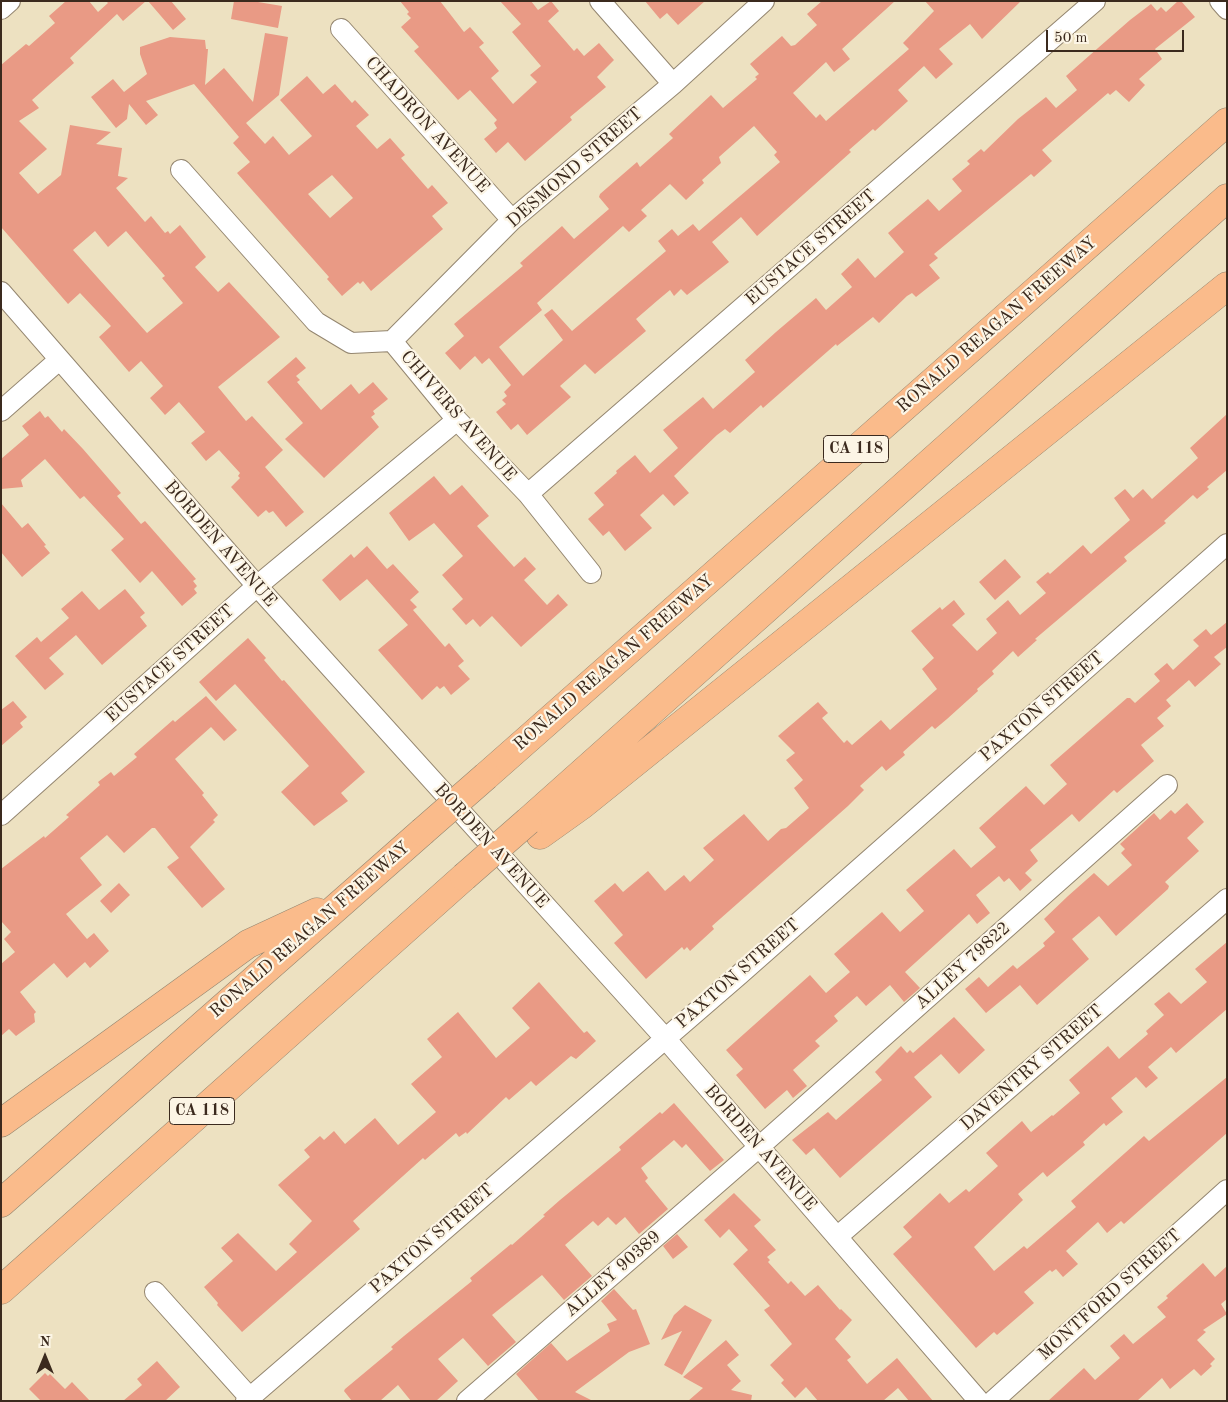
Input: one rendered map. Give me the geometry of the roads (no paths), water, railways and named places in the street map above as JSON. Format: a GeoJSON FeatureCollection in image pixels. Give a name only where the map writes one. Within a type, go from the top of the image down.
{"type":"FeatureCollection","features":[{"type":"Feature","properties":{"kind":"highway","name":"RONALD REAGAN FREEWAY"},"geometry":{"type":"LineString","coordinates":[[1,1203],[1227,122]]}},
{"type":"Feature","properties":{"kind":"highway"},"geometry":{"type":"LineString","coordinates":[[534,828],[1227,198]]}},
{"type":"Feature","properties":{"kind":"highway"},"geometry":{"type":"LineString","coordinates":[[534,828],[582,806],[1227,286]]}},
{"type":"Feature","properties":{"kind":"highway","name":"CA 118"},"geometry":{"type":"LineString","coordinates":[[1,1290],[402,933],[534,828]]}},
{"type":"Feature","properties":{"kind":"highway"},"geometry":{"type":"LineString","coordinates":[[1,1122],[248,944],[345,899]]}},
{"type":"Feature","properties":{"kind":"street"},"geometry":{"type":"LineString","coordinates":[[1,9],[10,1]]}},
{"type":"Feature","properties":{"kind":"street"},"geometry":{"type":"LineString","coordinates":[[600,1],[672,84]]}},
{"type":"Feature","properties":{"kind":"street","name":"DESMOND STREET"},"geometry":{"type":"LineString","coordinates":[[392,341],[512,220],[672,84],[764,1]]}},
{"type":"Feature","properties":{"kind":"street","name":"EUSTACE STREET"},"geometry":{"type":"LineString","coordinates":[[528,494],[1095,1]]}},
{"type":"Feature","properties":{"kind":"street"},"geometry":{"type":"LineString","coordinates":[[1220,1],[1227,9]]}},
{"type":"Feature","properties":{"kind":"street","name":"CHADRON AVENUE"},"geometry":{"type":"LineString","coordinates":[[341,30],[512,220]]}},
{"type":"Feature","properties":{"kind":"street","name":"CHIVERS AVENUE"},"geometry":{"type":"LineString","coordinates":[[181,170],[316,322],[351,343],[392,341],[457,420],[528,494],[591,573]]}},
{"type":"Feature","properties":{"kind":"street","name":"BORDEN AVENUE"},"geometry":{"type":"LineString","coordinates":[[1,292],[257,586],[664,1037],[979,1401]]}},
{"type":"Feature","properties":{"kind":"street"},"geometry":{"type":"LineString","coordinates":[[1,410],[59,360]]}},
{"type":"Feature","properties":{"kind":"street","name":"EUSTACE STREET"},"geometry":{"type":"LineString","coordinates":[[1,815],[257,586],[457,420]]}},
{"type":"Feature","properties":{"kind":"street","name":"PAXTON STREET"},"geometry":{"type":"LineString","coordinates":[[248,1399],[664,1037],[739,975],[1227,544]]}},
{"type":"Feature","properties":{"kind":"street","name":"ALLEY 79822"},"geometry":{"type":"LineString","coordinates":[[759,1147],[1167,785]]}},
{"type":"Feature","properties":{"kind":"street","name":"DAVENTRY STREET"},"geometry":{"type":"LineString","coordinates":[[837,1237],[1227,899]]}},
{"type":"Feature","properties":{"kind":"street","name":"ALLEY 90389"},"geometry":{"type":"LineString","coordinates":[[467,1401],[759,1147]]}},
{"type":"Feature","properties":{"kind":"street","name":"MONTFORD STREET"},"geometry":{"type":"LineString","coordinates":[[993,1401],[1227,1190]]}},
{"type":"Feature","properties":{"kind":"street"},"geometry":{"type":"LineString","coordinates":[[156,1292],[248,1399]]}}]}
